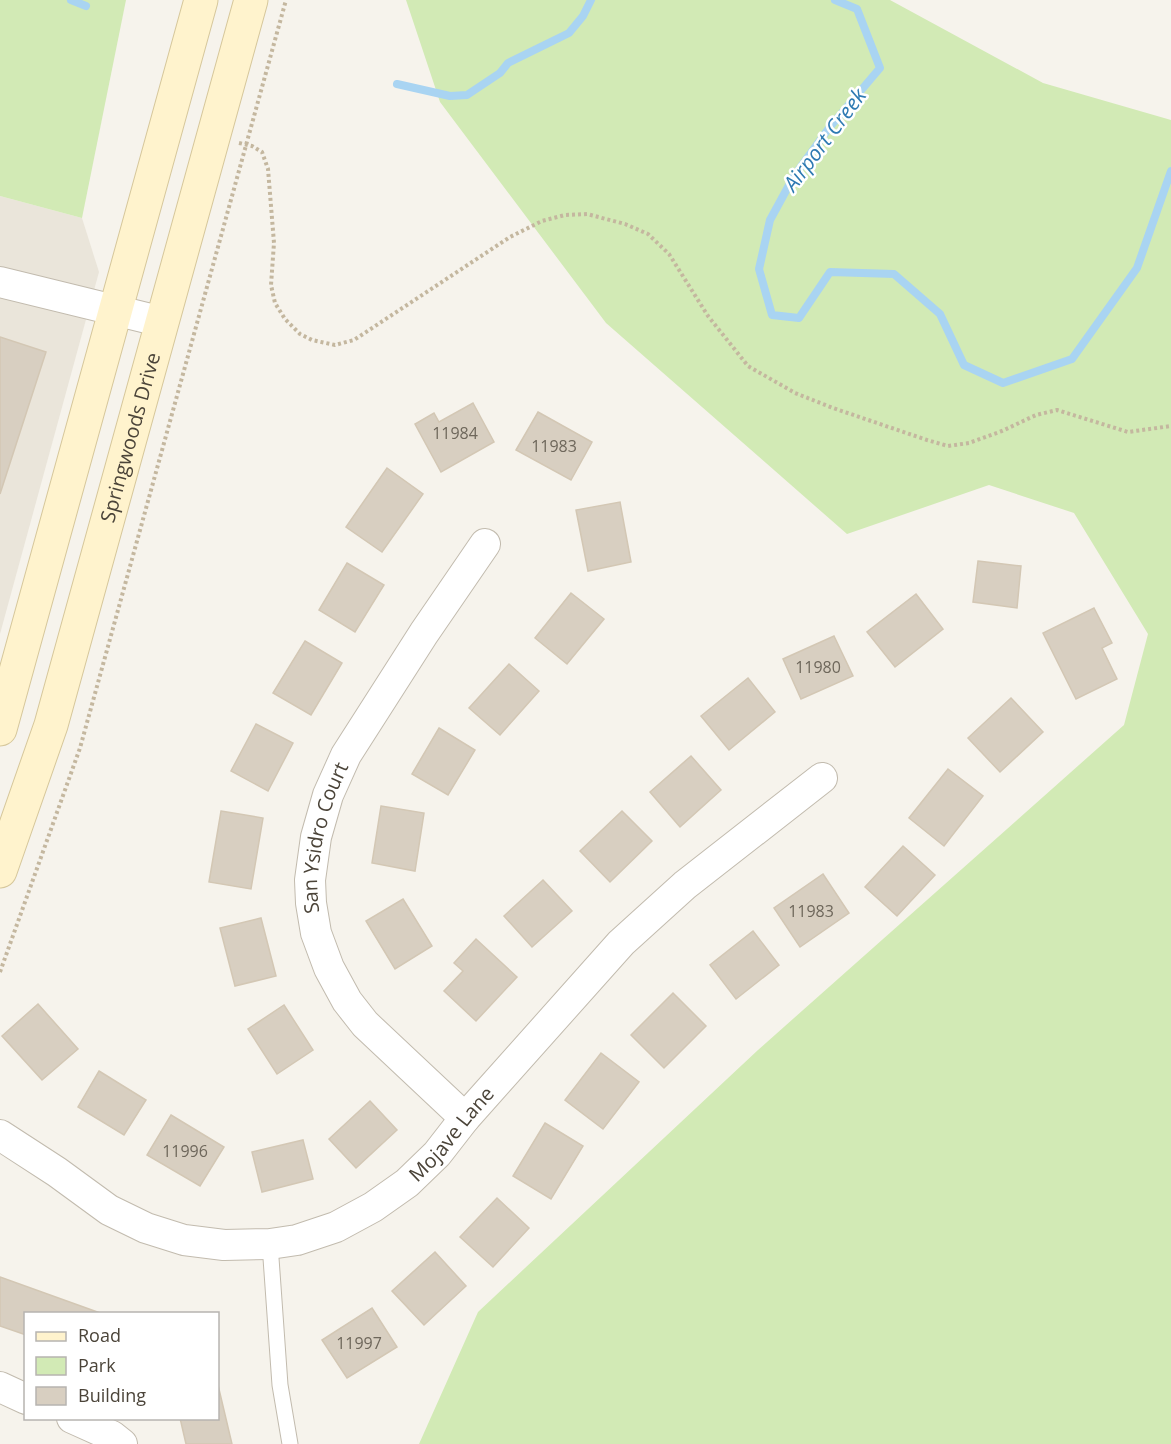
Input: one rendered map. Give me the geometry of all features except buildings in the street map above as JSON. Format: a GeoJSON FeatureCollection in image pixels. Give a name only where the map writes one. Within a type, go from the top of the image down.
{"type":"FeatureCollection","features":[{"type":"Feature","properties":{"kind":"street"},"geometry":{"type":"LineString","coordinates":[[0,729],[201,0]]}},
{"type":"Feature","properties":{"kind":"street","name":"Springwoods Drive"},"geometry":{"type":"LineString","coordinates":[[0,871],[51,724],[251,0]]}},
{"type":"Feature","properties":{"kind":"street"},"geometry":{"type":"LineString","coordinates":[[0,282],[162,322]]}},
{"type":"Feature","properties":{"kind":"street","name":"San Ysidro Court"},"geometry":{"type":"LineString","coordinates":[[465,1118],[365,1024],[346,1000],[329,968],[316,933],[310,880],[319,826],[328,795],[346,755],[424,633],[485,544]]}},
{"type":"Feature","properties":{"kind":"street","name":"Mojave Lane"},"geometry":{"type":"LineString","coordinates":[[0,1135],[57,1172],[109,1210],[146,1228],[184,1240],[224,1245],[270,1244],[297,1240],[336,1227],[373,1207],[407,1183],[437,1154],[465,1118],[621,943],[685,885],[822,778]]}},
{"type":"Feature","properties":{"kind":"street"},"geometry":{"type":"LineString","coordinates":[[0,1388],[24,1397]]}},
{"type":"Feature","properties":{"kind":"street"},"geometry":{"type":"LineString","coordinates":[[74,1420],[112,1436],[122,1444]]}},
{"type":"Feature","properties":{"kind":"lane"},"geometry":{"type":"LineString","coordinates":[[270,1244],[280,1385],[290,1444]]}},
{"type":"Feature","properties":{"kind":"path"},"geometry":{"type":"LineString","coordinates":[[0,972],[80,748],[286,0]]}},
{"type":"Feature","properties":{"kind":"path"},"geometry":{"type":"LineString","coordinates":[[213,137],[246,144],[262,152],[268,169],[274,243],[271,285],[275,303],[285,319],[300,333],[312,340],[335,345],[354,340],[510,237],[542,222],[565,215],[587,214],[626,224],[648,234],[669,254],[708,316],[748,366],[795,393],[833,408],[948,446],[969,443],[1036,415],[1057,410],[1128,432],[1171,426]]}},
{"type":"Feature","properties":{"kind":"shaded area"},"geometry":{"type":"Polygon","coordinates":[[[0,196],[82,218],[99,272],[0,634],[0,196]]]}},
{"type":"Feature","properties":{"kind":"green space"},"geometry":{"type":"Polygon","coordinates":[[[0,0],[126,0],[82,218],[0,196],[0,0]]]}},
{"type":"Feature","properties":{"kind":"green space"},"geometry":{"type":"Polygon","coordinates":[[[406,0],[890,0],[1043,83],[1171,120],[1171,1444],[419,1444],[478,1312],[758,1050],[1124,725],[1148,634],[1074,513],[989,485],[847,534],[606,323],[440,102],[406,0]]]}},
{"type":"Feature","properties":{"kind":"waterway","name":"Airport Creek"},"geometry":{"type":"LineString","coordinates":[[71,0],[86,6]]}},
{"type":"Feature","properties":{"kind":"waterway","name":"Airport Creek"},"geometry":{"type":"LineString","coordinates":[[397,84],[450,96],[467,95],[500,73],[508,63],[569,33],[583,16],[591,0]]}},
{"type":"Feature","properties":{"kind":"waterway","name":"Airport Creek"},"geometry":{"type":"LineString","coordinates":[[835,0],[857,9],[880,68],[829,128],[794,176],[770,220],[759,269],[772,315],[799,318],[830,272],[894,274],[940,314],[964,365],[1003,383],[1072,359],[1137,268],[1171,171]]}}]}
